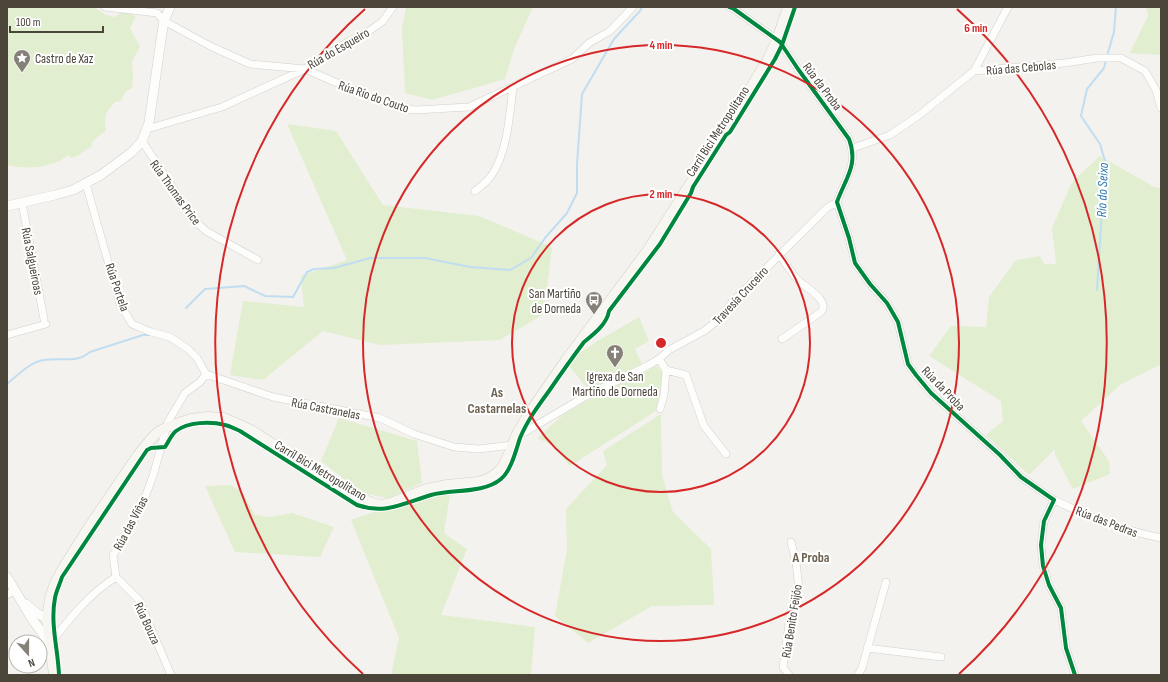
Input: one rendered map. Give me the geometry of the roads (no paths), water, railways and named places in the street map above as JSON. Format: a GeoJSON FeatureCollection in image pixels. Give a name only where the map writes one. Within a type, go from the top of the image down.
{"type":"FeatureCollection","features":[{"type":"Feature","properties":{"kind":"main road"},"geometry":{"type":"LineString","coordinates":[[54,675],[47,621],[50,598],[55,584],[62,570],[124,474],[150,440],[158,432],[167,427],[192,419],[208,417],[224,418],[251,430],[348,492],[372,503],[391,503],[428,489],[455,484],[478,482],[488,479],[498,472],[504,465],[517,434],[545,390],[655,240],[736,112],[768,59],[777,40],[788,7]]}},
{"type":"Feature","properties":{"kind":"street","name":"Rúa do Esqueiro"},"geometry":{"type":"LineString","coordinates":[[105,7],[157,13],[164,21],[212,47],[250,64],[305,69],[346,43],[369,31],[383,21],[393,7]]}},
{"type":"Feature","properties":{"kind":"street"},"geometry":{"type":"LineString","coordinates":[[7,206],[55,195],[86,184],[124,160],[142,142],[147,129],[164,21],[170,7]]}},
{"type":"Feature","properties":{"kind":"street","name":"Rúa Río do Couto"},"geometry":{"type":"LineString","coordinates":[[305,69],[360,93],[401,108],[415,110],[469,107],[572,58],[589,42],[610,31],[634,7]]}},
{"type":"Feature","properties":{"kind":"street"},"geometry":{"type":"LineString","coordinates":[[729,7],[777,40]]}},
{"type":"Feature","properties":{"kind":"street"},"geometry":{"type":"LineString","coordinates":[[974,71],[1008,7]]}},
{"type":"Feature","properties":{"kind":"street","name":"Rúa da Proba"},"geometry":{"type":"LineString","coordinates":[[777,40],[780,42],[836,120],[849,139],[853,148]]}},
{"type":"Feature","properties":{"kind":"street","name":"Rúa das Cebolas"},"geometry":{"type":"LineString","coordinates":[[853,148],[890,135],[918,116],[974,71],[1065,63],[1097,58],[1120,58],[1144,71],[1156,90],[1161,108]]}},
{"type":"Feature","properties":{"kind":"street"},"geometry":{"type":"LineString","coordinates":[[147,129],[222,107],[305,69]]}},
{"type":"Feature","properties":{"kind":"street"},"geometry":{"type":"LineString","coordinates":[[475,192],[491,176],[501,157],[510,118],[513,87]]}},
{"type":"Feature","properties":{"kind":"street","name":"Rúa Thomas Price"},"geometry":{"type":"LineString","coordinates":[[142,142],[193,219],[206,231],[258,260]]}},
{"type":"Feature","properties":{"kind":"street"},"geometry":{"type":"LineString","coordinates":[[837,202],[849,178],[853,166],[853,148]]}},
{"type":"Feature","properties":{"kind":"street","name":"Rúa Portela"},"geometry":{"type":"LineString","coordinates":[[86,184],[120,304],[132,324],[151,332],[170,337],[197,358],[206,374]]}},
{"type":"Feature","properties":{"kind":"street","name":"Rúa da Proba"},"geometry":{"type":"LineString","coordinates":[[837,202],[849,238],[855,263],[886,302],[898,322],[908,364],[916,375],[931,393],[1000,455],[1021,477],[1054,500]]}},
{"type":"Feature","properties":{"kind":"street","name":"Travesía Cruceiro"},"geometry":{"type":"LineString","coordinates":[[517,434],[525,432],[586,396],[659,359],[668,350],[704,331],[721,318],[732,302],[828,207],[837,202]]}},
{"type":"Feature","properties":{"kind":"street","name":"Rúa Salgueiroas"},"geometry":{"type":"LineString","coordinates":[[7,335],[45,321],[22,203]]}},
{"type":"Feature","properties":{"kind":"street","name":"Travesía Cruceiro"},"geometry":{"type":"LineString","coordinates":[[780,254],[798,280],[815,293],[824,304],[824,309],[821,312],[782,339]]}},
{"type":"Feature","properties":{"kind":"street"},"geometry":{"type":"LineString","coordinates":[[659,359],[666,370],[664,395],[660,410]]}},
{"type":"Feature","properties":{"kind":"street"},"geometry":{"type":"LineString","coordinates":[[666,370],[686,375],[704,426],[726,454]]}},
{"type":"Feature","properties":{"kind":"street"},"geometry":{"type":"LineString","coordinates":[[167,427],[185,393],[200,382],[206,374]]}},
{"type":"Feature","properties":{"kind":"street","name":"Rúa Castranelas"},"geometry":{"type":"LineString","coordinates":[[206,374],[273,397],[380,418],[414,434],[454,447],[479,449],[512,445]]}},
{"type":"Feature","properties":{"kind":"street","name":"Rúa das Viñas"},"geometry":{"type":"LineString","coordinates":[[116,578],[114,555],[128,532],[144,500],[153,476],[167,427]]}},
{"type":"Feature","properties":{"kind":"street"},"geometry":{"type":"LineString","coordinates":[[1054,500],[1044,521],[1041,545],[1043,566],[1049,585],[1061,608],[1066,648],[1075,675]]}},
{"type":"Feature","properties":{"kind":"street","name":"Rúa das Pedras"},"geometry":{"type":"LineString","coordinates":[[1054,500],[1096,520],[1136,533],[1161,538]]}},
{"type":"Feature","properties":{"kind":"street","name":"Rúa Benito Feijóo"},"geometry":{"type":"LineString","coordinates":[[789,675],[783,668],[791,609],[799,589],[796,562],[791,542]]}},
{"type":"Feature","properties":{"kind":"street"},"geometry":{"type":"LineString","coordinates":[[7,577],[35,623],[50,644],[101,586],[116,578]]}},
{"type":"Feature","properties":{"kind":"street","name":"Rúa Bouza"},"geometry":{"type":"LineString","coordinates":[[116,578],[139,600],[171,675]]}},
{"type":"Feature","properties":{"kind":"street"},"geometry":{"type":"LineString","coordinates":[[858,675],[862,668],[886,582]]}},
{"type":"Feature","properties":{"kind":"street"},"geometry":{"type":"LineString","coordinates":[[7,595],[15,590]]}},
{"type":"Feature","properties":{"kind":"street"},"geometry":{"type":"LineString","coordinates":[[35,623],[34,618],[37,613],[45,608],[50,598]]}},
{"type":"Feature","properties":{"kind":"street"},"geometry":{"type":"LineString","coordinates":[[21,600],[47,621],[40,626],[35,623]]}},
{"type":"Feature","properties":{"kind":"street"},"geometry":{"type":"LineString","coordinates":[[867,648],[941,657]]}},
{"type":"Feature","properties":{"kind":"waterway"},"geometry":{"type":"LineString","coordinates":[[186,308],[205,289],[244,286],[265,296],[293,297],[307,272],[314,269],[334,268],[370,258],[425,258],[470,267],[510,270],[531,258],[545,238],[567,213],[577,193],[577,164],[582,94],[614,39],[642,7]]}},
{"type":"Feature","properties":{"kind":"waterway","name":"Río do Seixo"},"geometry":{"type":"LineString","coordinates":[[1107,56],[1114,32],[1116,7]]}},
{"type":"Feature","properties":{"kind":"waterway","name":"Río do Seixo"},"geometry":{"type":"LineString","coordinates":[[1097,290],[1105,161],[1100,144],[1081,116],[1087,89],[1104,68],[1106,60]]}},
{"type":"Feature","properties":{"kind":"waterway"},"geometry":{"type":"LineString","coordinates":[[7,384],[24,369],[39,361],[79,358],[90,352],[143,335],[152,335]]}},
{"type":"Feature","properties":{"kind":"place","name":"Castro de Xaz"},"geometry":{"type":"Point","coordinates":[22,73]}},
{"type":"Feature","properties":{"kind":"place","name":"San Martiño de Dorneda"},"geometry":{"type":"Point","coordinates":[594,315]}},
{"type":"Feature","properties":{"kind":"place","name":"Igrexa de San Martiño de Dorneda"},"geometry":{"type":"Point","coordinates":[615,368]}},
{"type":"Feature","properties":{"kind":"district","name":"As Castarnelas"},"geometry":{"type":"Point","coordinates":[497,400]}},
{"type":"Feature","properties":{"kind":"district","name":"A Proba"},"geometry":{"type":"Point","coordinates":[811,557]}}]}
